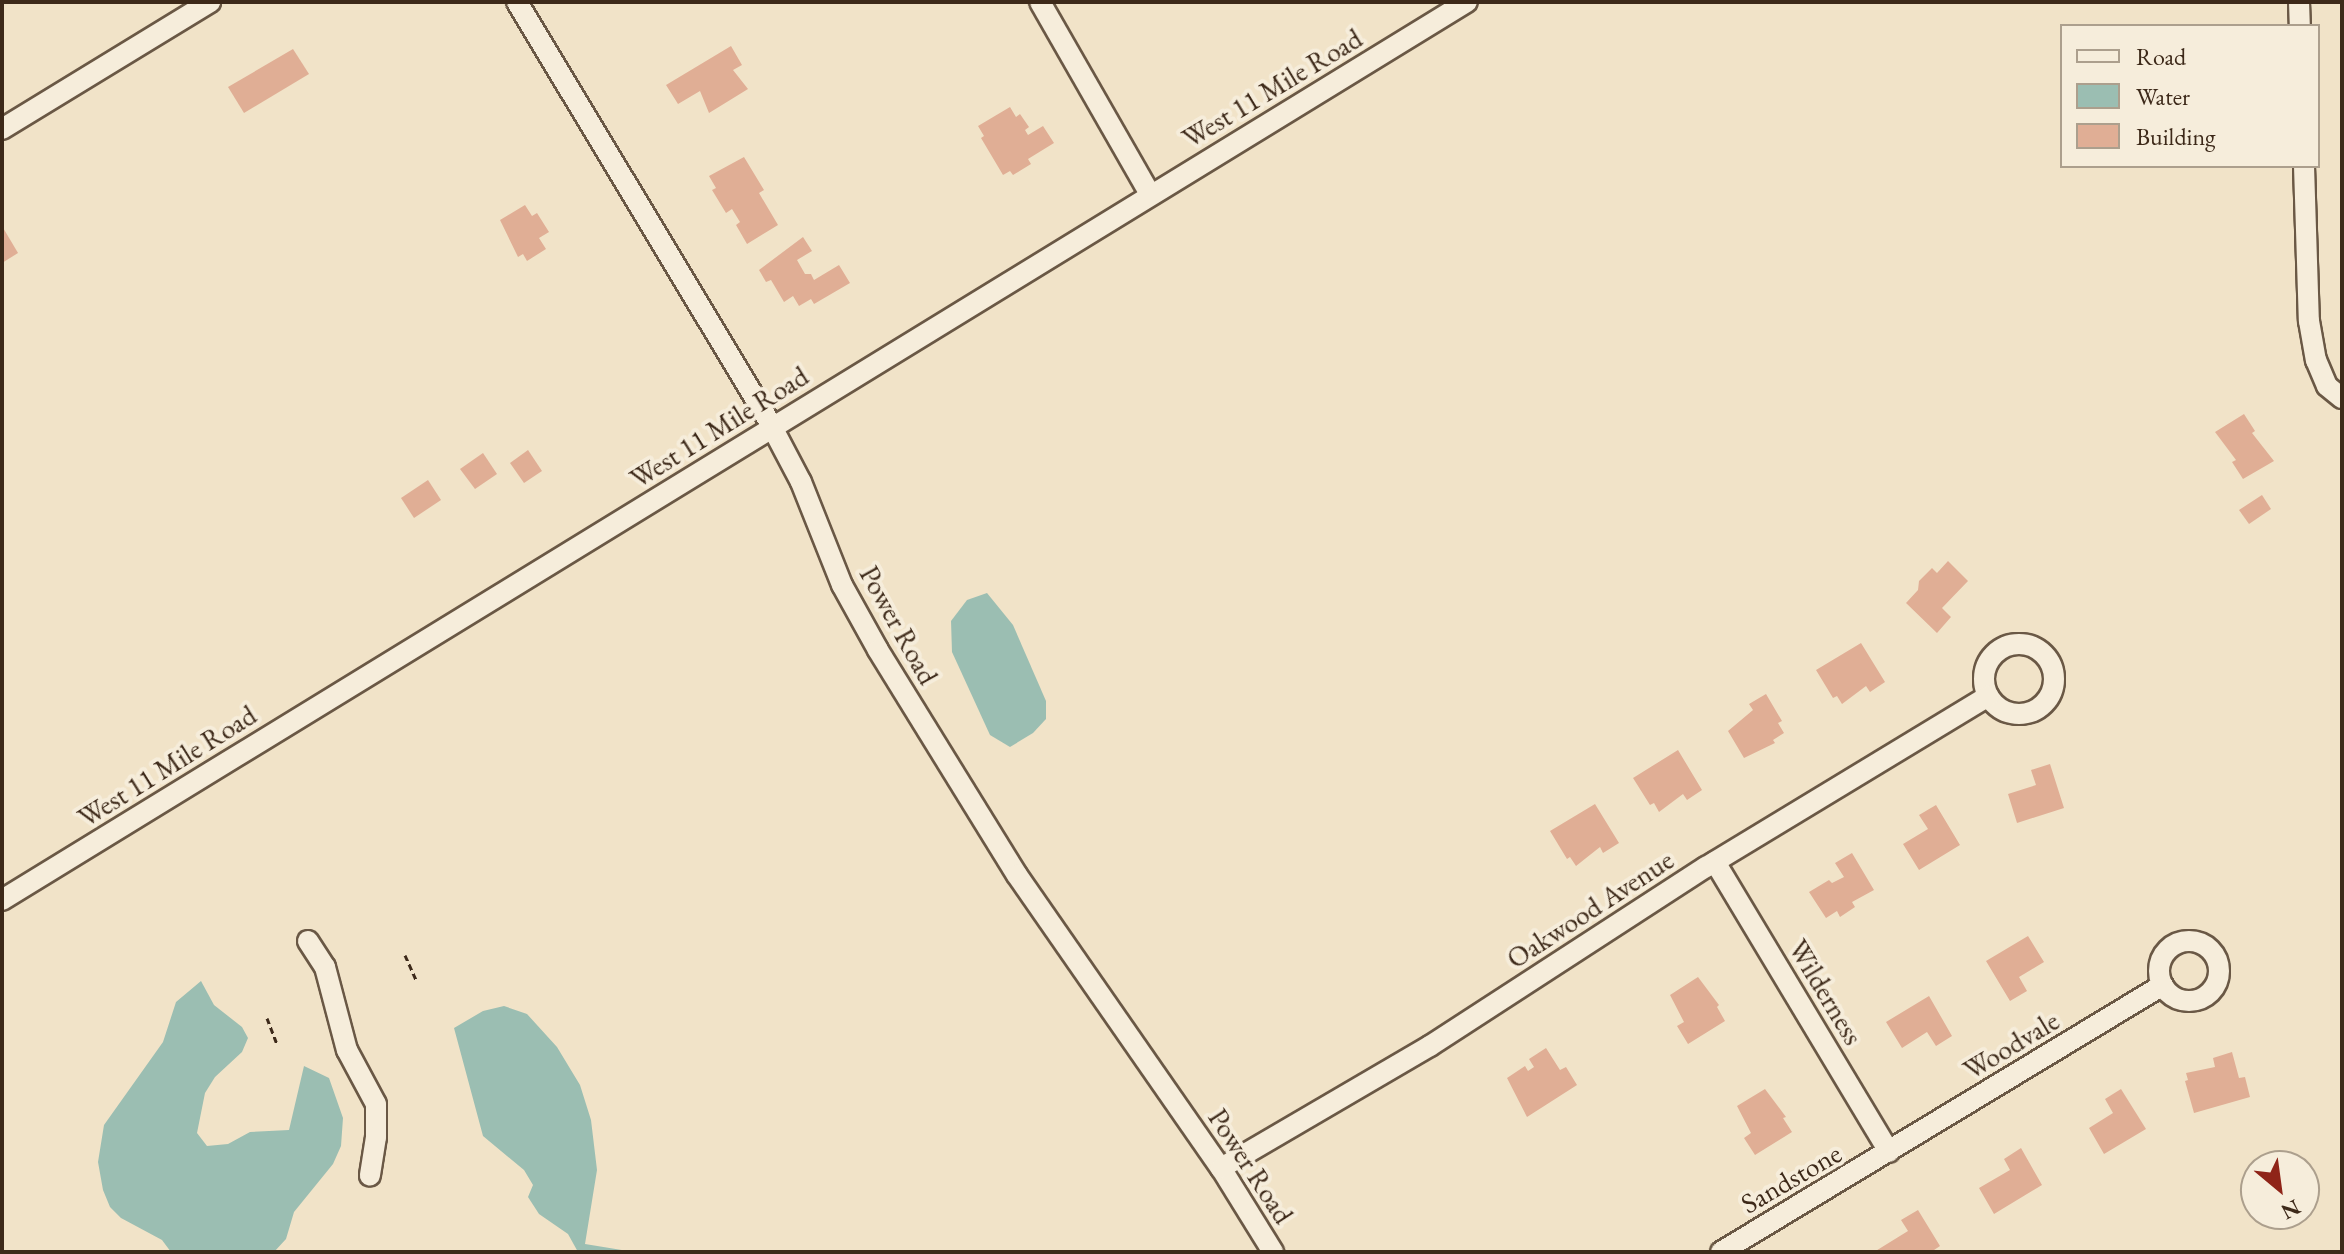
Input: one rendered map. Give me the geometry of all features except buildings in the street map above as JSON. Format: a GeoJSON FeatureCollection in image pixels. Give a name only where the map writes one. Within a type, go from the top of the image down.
{"type":"FeatureCollection","features":[{"type":"Feature","properties":{"kind":"street"},"geometry":{"type":"LineString","coordinates":[[2,129],[210,2]]}},
{"type":"Feature","properties":{"kind":"street","name":"Power Road"},"geometry":{"type":"LineString","coordinates":[[517,2],[772,427],[801,482],[842,585],[878,650],[1025,887],[1221,1168],[1273,1252]]}},
{"type":"Feature","properties":{"kind":"street"},"geometry":{"type":"LineString","coordinates":[[1040,2],[1150,194]]}},
{"type":"Feature","properties":{"kind":"street","name":"West 11 Mile Road"},"geometry":{"type":"LineString","coordinates":[[2,900],[1467,2]]}},
{"type":"Feature","properties":{"kind":"street"},"geometry":{"type":"LineString","coordinates":[[2299,2],[2300,24]]}},
{"type":"Feature","properties":{"kind":"street"},"geometry":{"type":"LineString","coordinates":[[2304,168],[2309,321],[2316,360],[2327,386],[2342,398]]}},
{"type":"Feature","properties":{"kind":"street","name":"Oakwood Avenue"},"geometry":{"type":"LineString","coordinates":[[1221,1168],[1430,1046],[1715,862],[1988,696]]}},
{"type":"Feature","properties":{"kind":"street","name":"Wilderness"},"geometry":{"type":"LineString","coordinates":[[1715,862],[1889,1152]]}},
{"type":"Feature","properties":{"kind":"street"},"geometry":{"type":"LineString","coordinates":[[308,941],[325,967],[347,1050],[376,1104],[376,1137],[370,1176]]}},
{"type":"Feature","properties":{"kind":"street","name":"Woodvale"},"geometry":{"type":"LineString","coordinates":[[1889,1152],[2163,985]]}},
{"type":"Feature","properties":{"kind":"street","name":"Sandstone"},"geometry":{"type":"LineString","coordinates":[[1721,1252],[1889,1152]]}},
{"type":"Feature","properties":{"kind":"path"},"geometry":{"type":"LineString","coordinates":[[405,955],[416,980]]}},
{"type":"Feature","properties":{"kind":"path"},"geometry":{"type":"LineString","coordinates":[[267,1018],[277,1044]]}},
{"type":"Feature","properties":{"kind":"water"},"geometry":{"type":"Polygon","coordinates":[[[987,593],[1013,625],[1046,701],[1046,719],[1033,733],[1010,747],[990,735],[952,652],[951,621],[967,600],[987,593]]]}},
{"type":"Feature","properties":{"kind":"water"},"geometry":{"type":"Polygon","coordinates":[[[201,981],[214,1005],[242,1027],[248,1038],[242,1052],[215,1077],[205,1093],[197,1133],[207,1146],[228,1144],[250,1132],[289,1130],[304,1066],[329,1078],[343,1118],[341,1146],[333,1164],[294,1212],[286,1239],[274,1252],[171,1252],[162,1240],[121,1218],[110,1207],[103,1190],[98,1162],[104,1125],[163,1042],[176,1002],[201,981]]]}},
{"type":"Feature","properties":{"kind":"water"},"geometry":{"type":"Polygon","coordinates":[[[504,1006],[527,1014],[557,1047],[580,1085],[591,1120],[597,1170],[585,1244],[634,1252],[578,1252],[568,1234],[539,1214],[528,1197],[533,1185],[524,1170],[483,1136],[454,1028],[483,1011],[504,1006]]]}}]}
